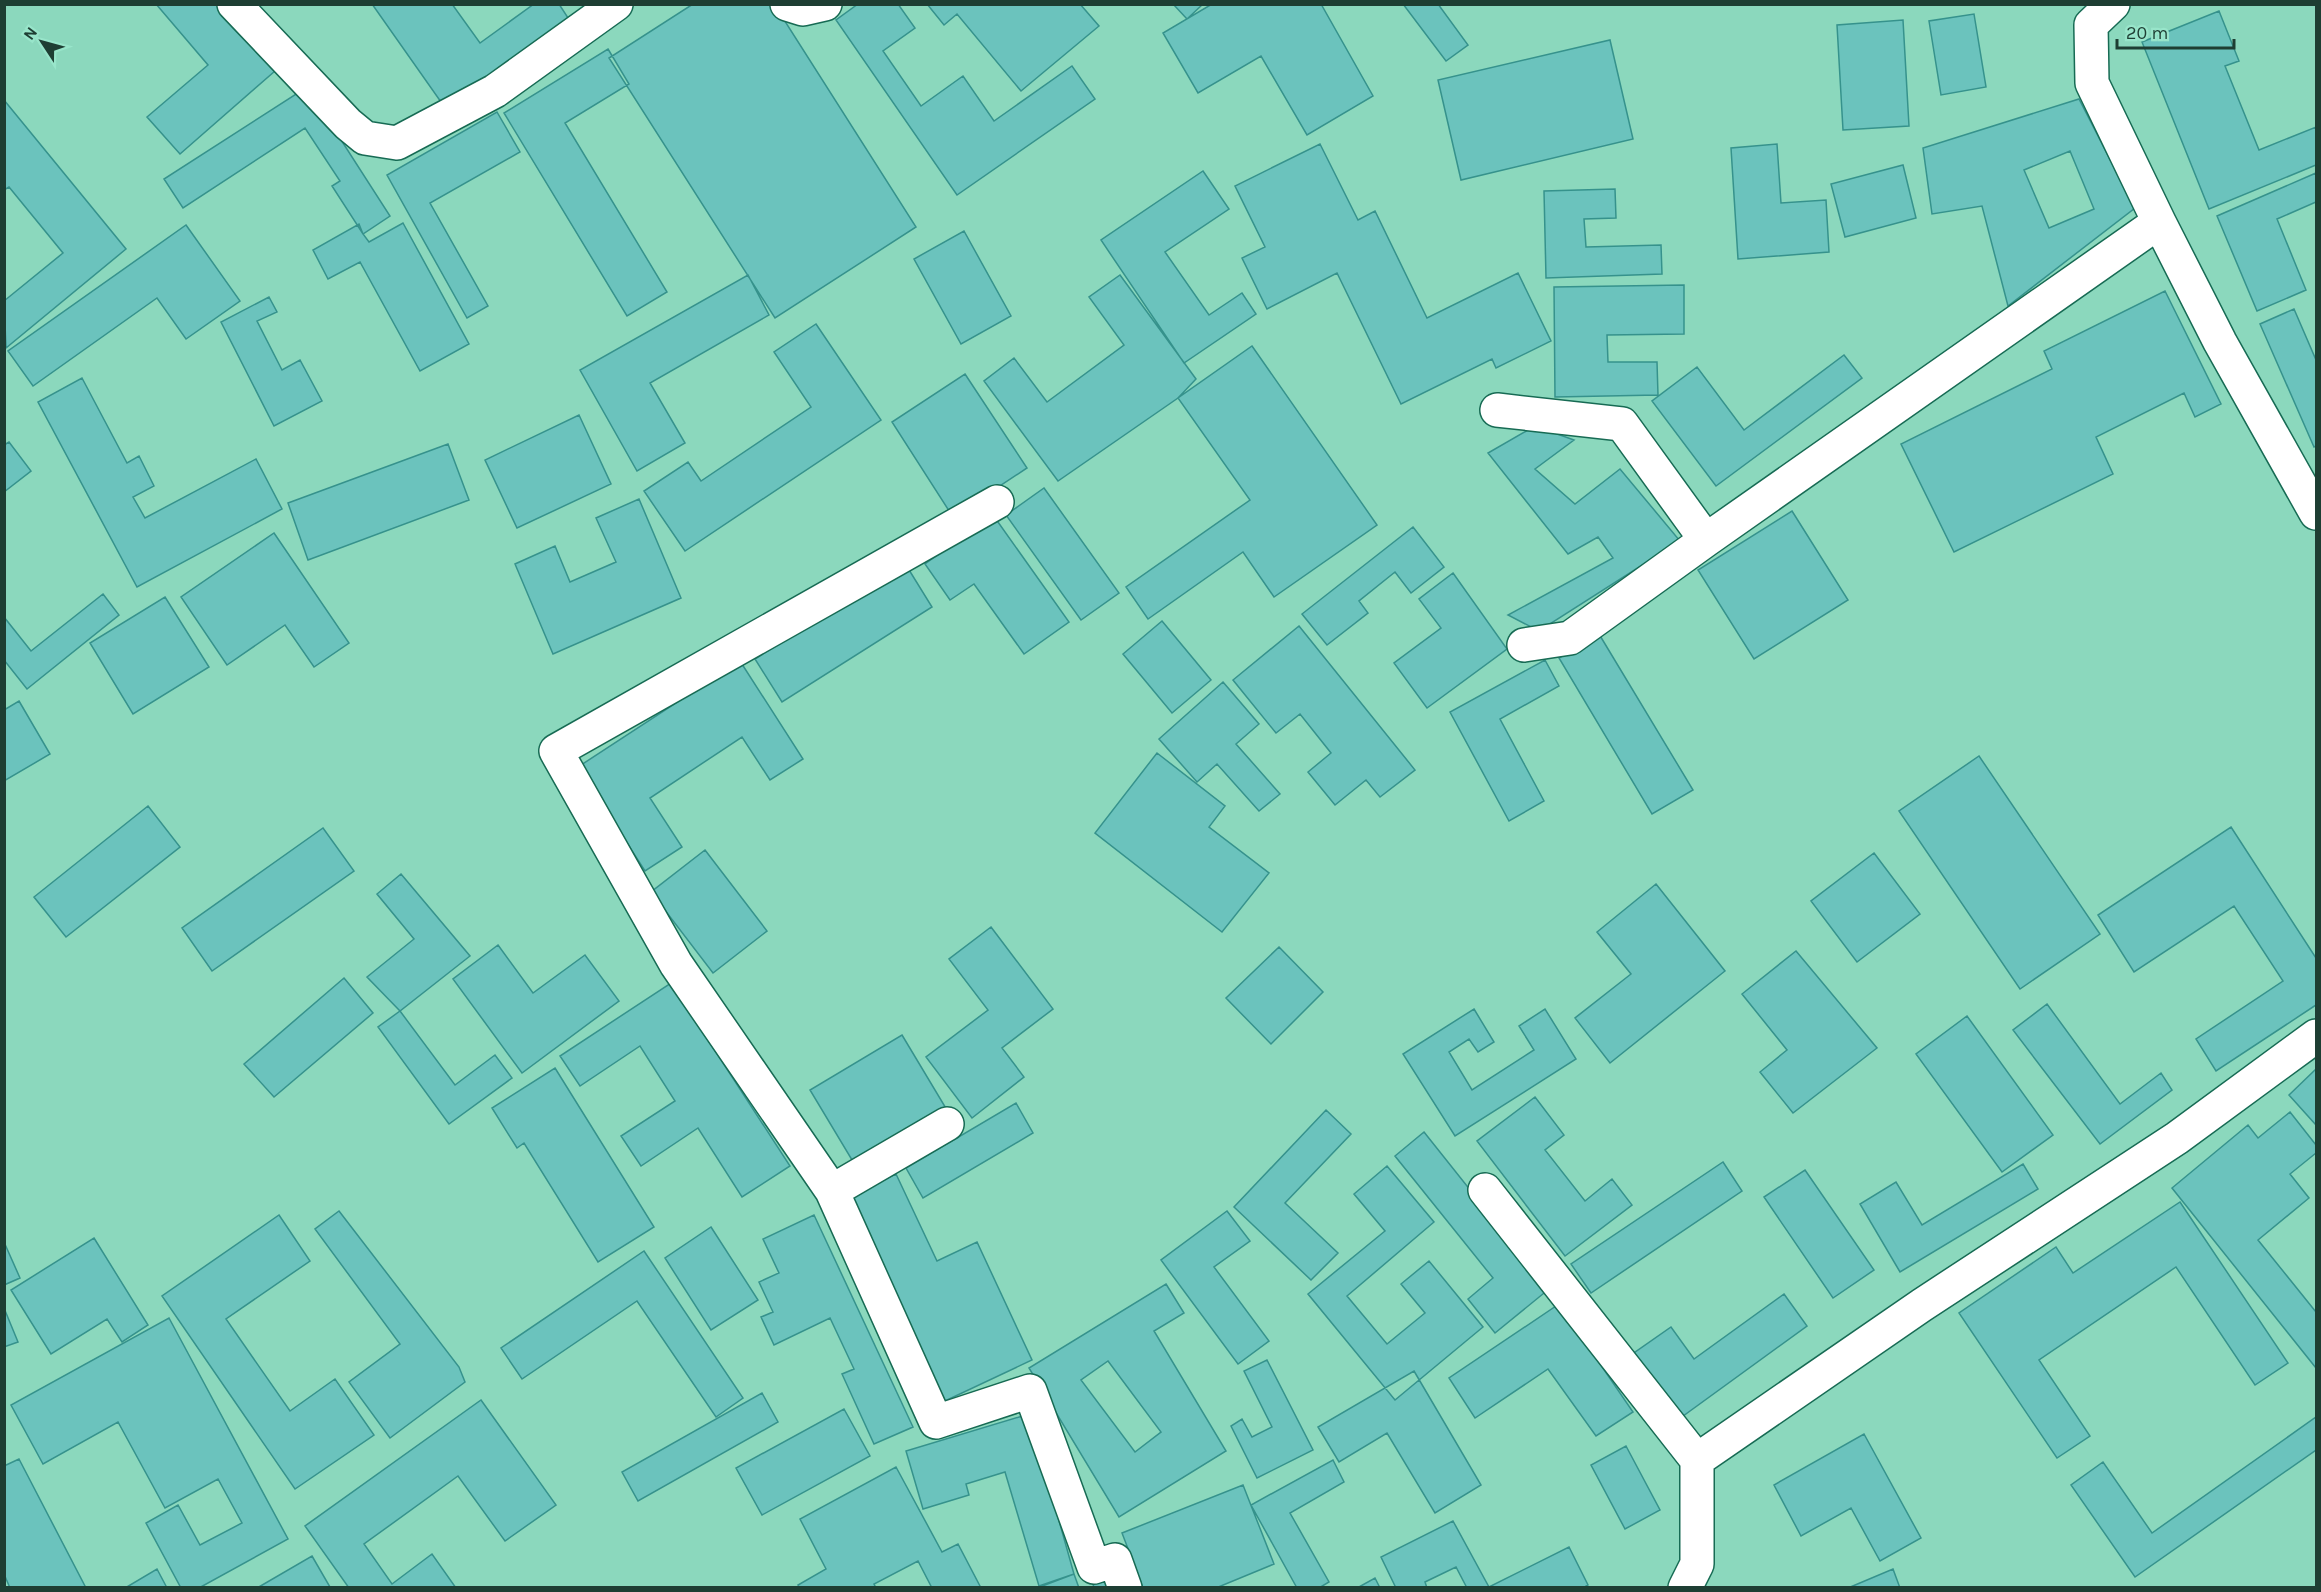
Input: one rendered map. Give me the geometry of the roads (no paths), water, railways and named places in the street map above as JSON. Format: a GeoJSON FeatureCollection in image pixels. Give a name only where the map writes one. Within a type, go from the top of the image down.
{"type":"FeatureCollection","features":[{"type":"Feature","properties":{"kind":"street"},"geometry":{"type":"LineString","coordinates":[[234,4],[348,124],[365,138],[397,142],[495,91],[616,4]]}},
{"type":"Feature","properties":{"kind":"street"},"geometry":{"type":"LineString","coordinates":[[787,4],[803,9],[825,4]]}},
{"type":"Feature","properties":{"kind":"street"},"geometry":{"type":"LineString","coordinates":[[2098,11],[2092,83],[2220,342],[2316,513]]}},
{"type":"Feature","properties":{"kind":"street"},"geometry":{"type":"LineString","coordinates":[[1524,645],[1570,638],[2159,222]]}},
{"type":"Feature","properties":{"kind":"street"},"geometry":{"type":"LineString","coordinates":[[1497,410],[1622,424],[1706,540]]}},
{"type":"Feature","properties":{"kind":"street"},"geometry":{"type":"LineString","coordinates":[[997,502],[556,751],[676,964],[832,1191],[936,1422],[1030,1391],[1094,1567],[1115,1560],[1125,1587]]}},
{"type":"Feature","properties":{"kind":"street"},"geometry":{"type":"LineString","coordinates":[[1697,1460],[1922,1305],[2177,1138],[2316,1036]]}},
{"type":"Feature","properties":{"kind":"street"},"geometry":{"type":"LineString","coordinates":[[832,1191],[947,1124]]}},
{"type":"Feature","properties":{"kind":"street"},"geometry":{"type":"LineString","coordinates":[[1485,1190],[1697,1460],[1697,1564],[1685,1587]]}}]}
